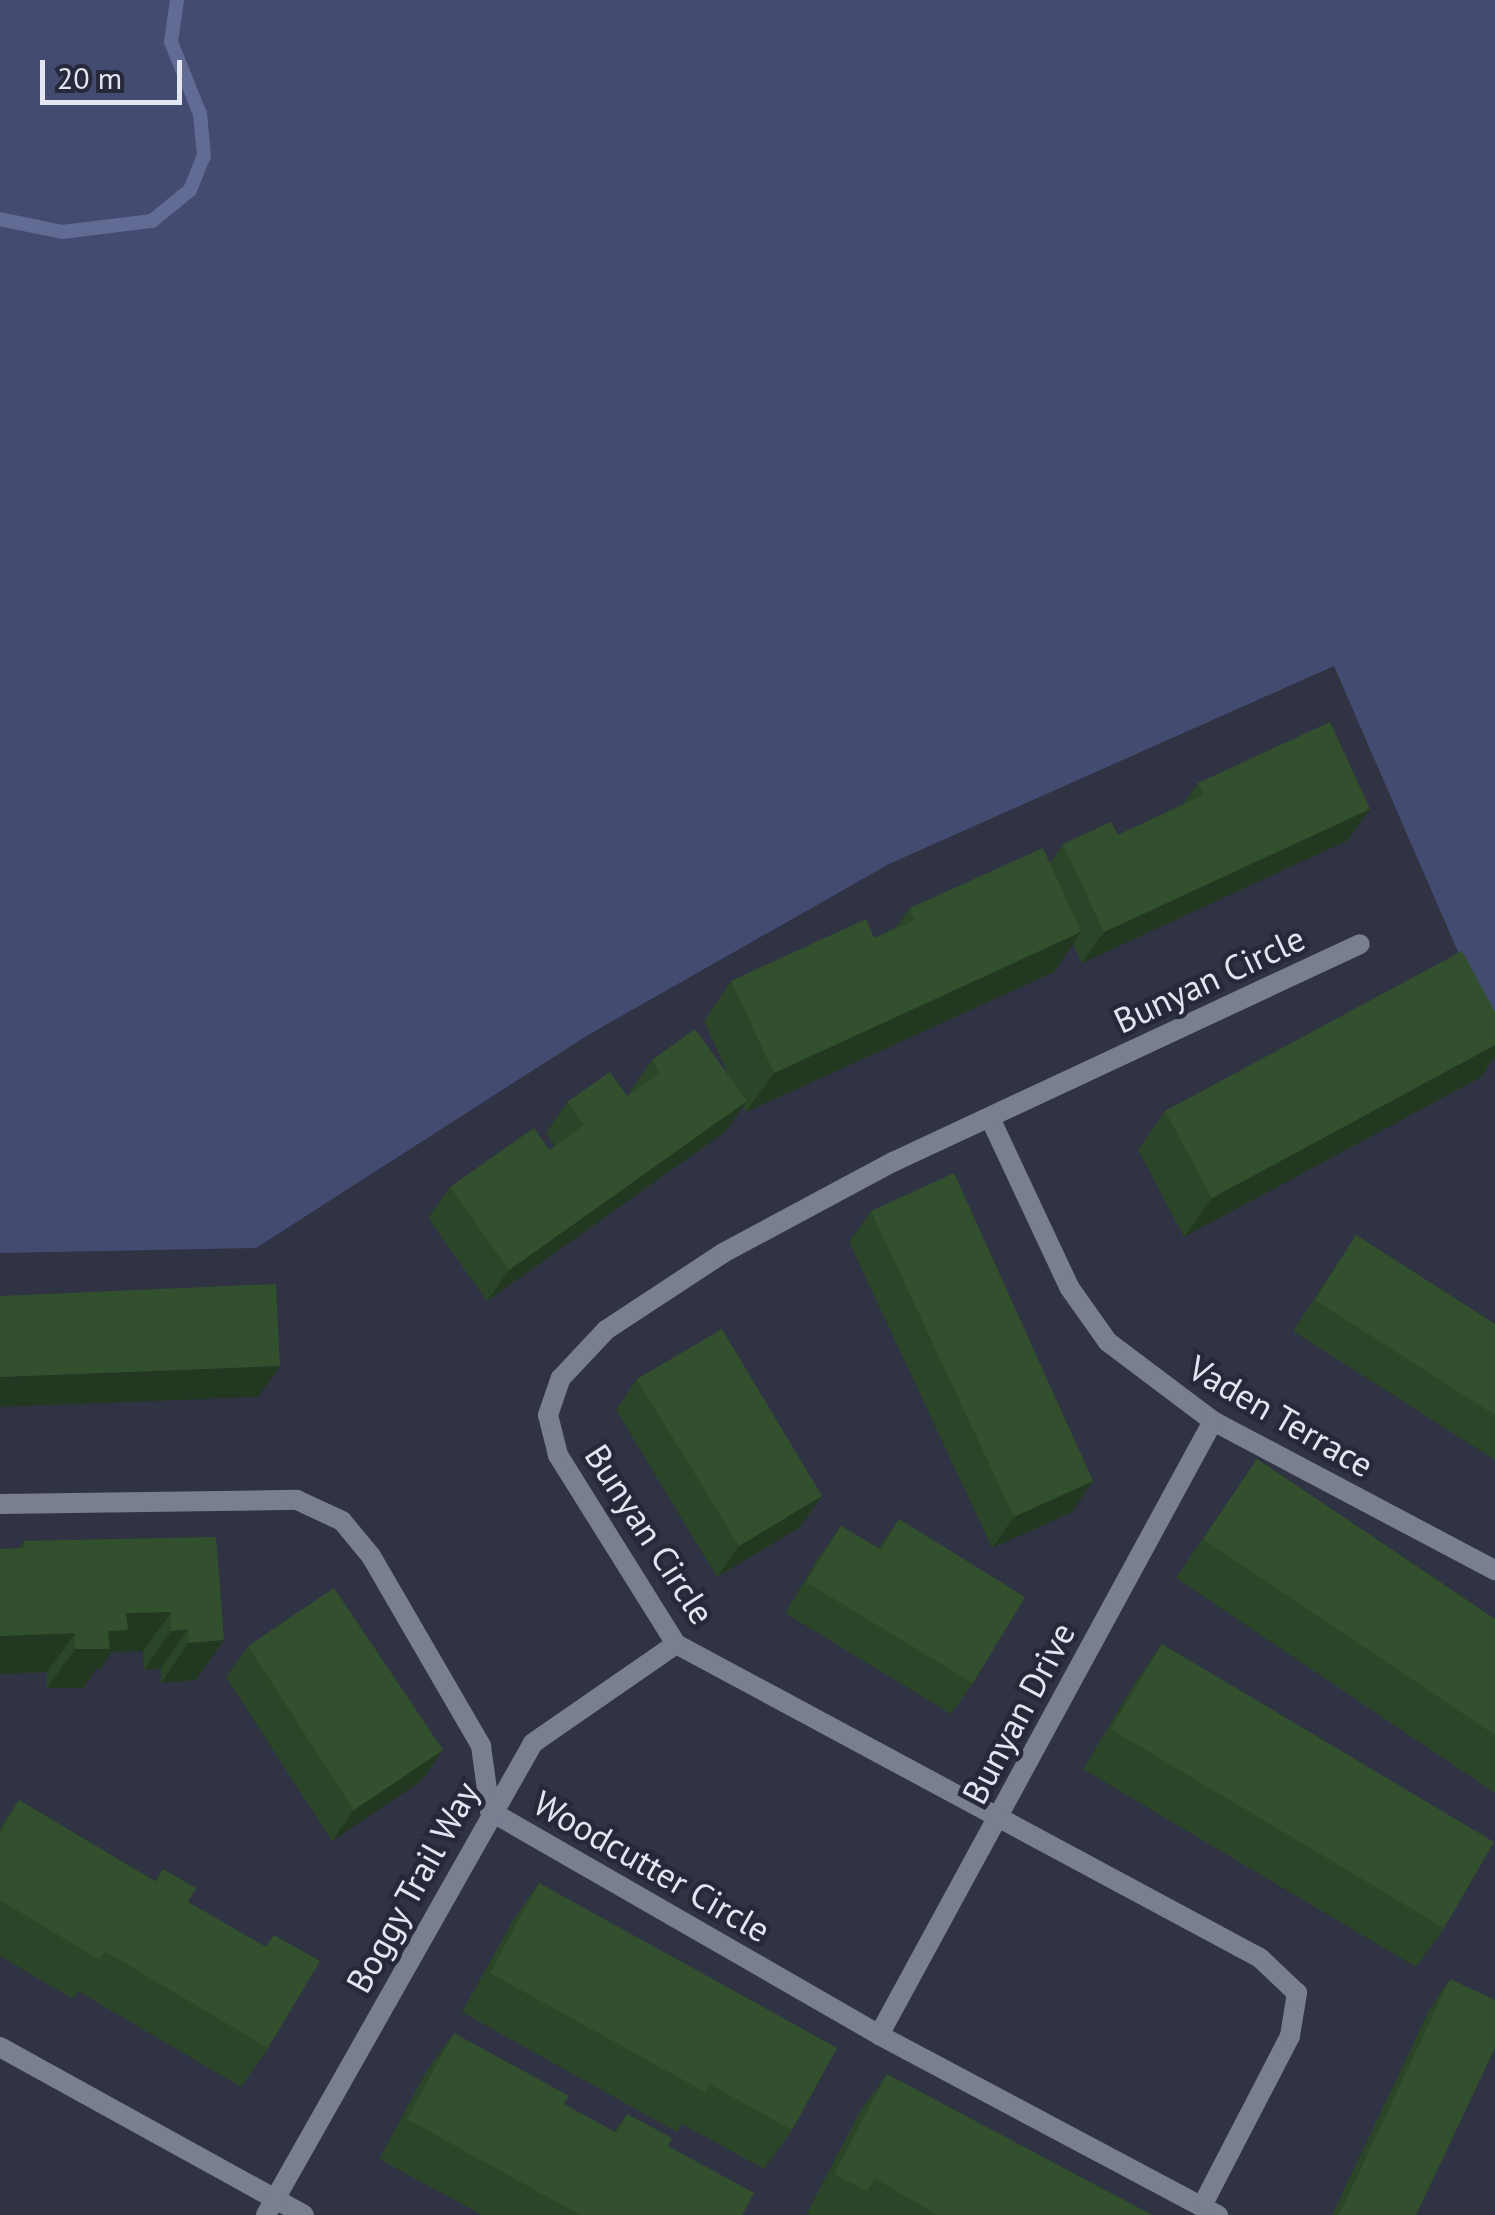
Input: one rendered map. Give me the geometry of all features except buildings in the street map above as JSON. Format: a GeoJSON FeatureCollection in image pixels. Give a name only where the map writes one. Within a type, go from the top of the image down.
{"type":"FeatureCollection","features":[{"type":"Feature","properties":{"kind":"street","name":"Bunyan Circle"},"geometry":{"type":"LineString","coordinates":[[1211,2209],[1290,2036],[1296,1993],[1260,1958],[676,1644],[558,1454],[548,1416],[561,1378],[606,1330],[723,1254],[990,1118],[1360,944]]}},
{"type":"Feature","properties":{"kind":"street","name":"Vaden Terrace"},"geometry":{"type":"LineString","coordinates":[[990,1118],[1069,1287],[1108,1342],[1212,1422],[1495,1570]]}},
{"type":"Feature","properties":{"kind":"street","name":"Bunyan Drive"},"geometry":{"type":"LineString","coordinates":[[879,2035],[1212,1422]]}},
{"type":"Feature","properties":{"kind":"street","name":"Woodcutter Circle"},"geometry":{"type":"LineString","coordinates":[[0,1504],[297,1500],[342,1521],[371,1556],[481,1746],[490,1811],[879,2035],[1211,2209]]}},
{"type":"Feature","properties":{"kind":"street","name":"Boggy Trail Way"},"geometry":{"type":"LineString","coordinates":[[270,2207],[490,1811],[534,1743],[676,1644]]}},
{"type":"Feature","properties":{"kind":"street"},"geometry":{"type":"LineString","coordinates":[[0,2047],[270,2207],[304,2215]]}},
{"type":"Feature","properties":{"kind":"shaded area"},"geometry":{"type":"Polygon","coordinates":[[[0,0],[1495,0],[1495,1037],[1334,666],[889,864],[588,1035],[256,1248],[0,1253],[0,0]]]}},
{"type":"Feature","properties":{"kind":"waterway"},"geometry":{"type":"LineString","coordinates":[[0,219],[62,232],[152,221],[190,190],[204,156],[200,114],[171,42],[177,0]]}}]}
